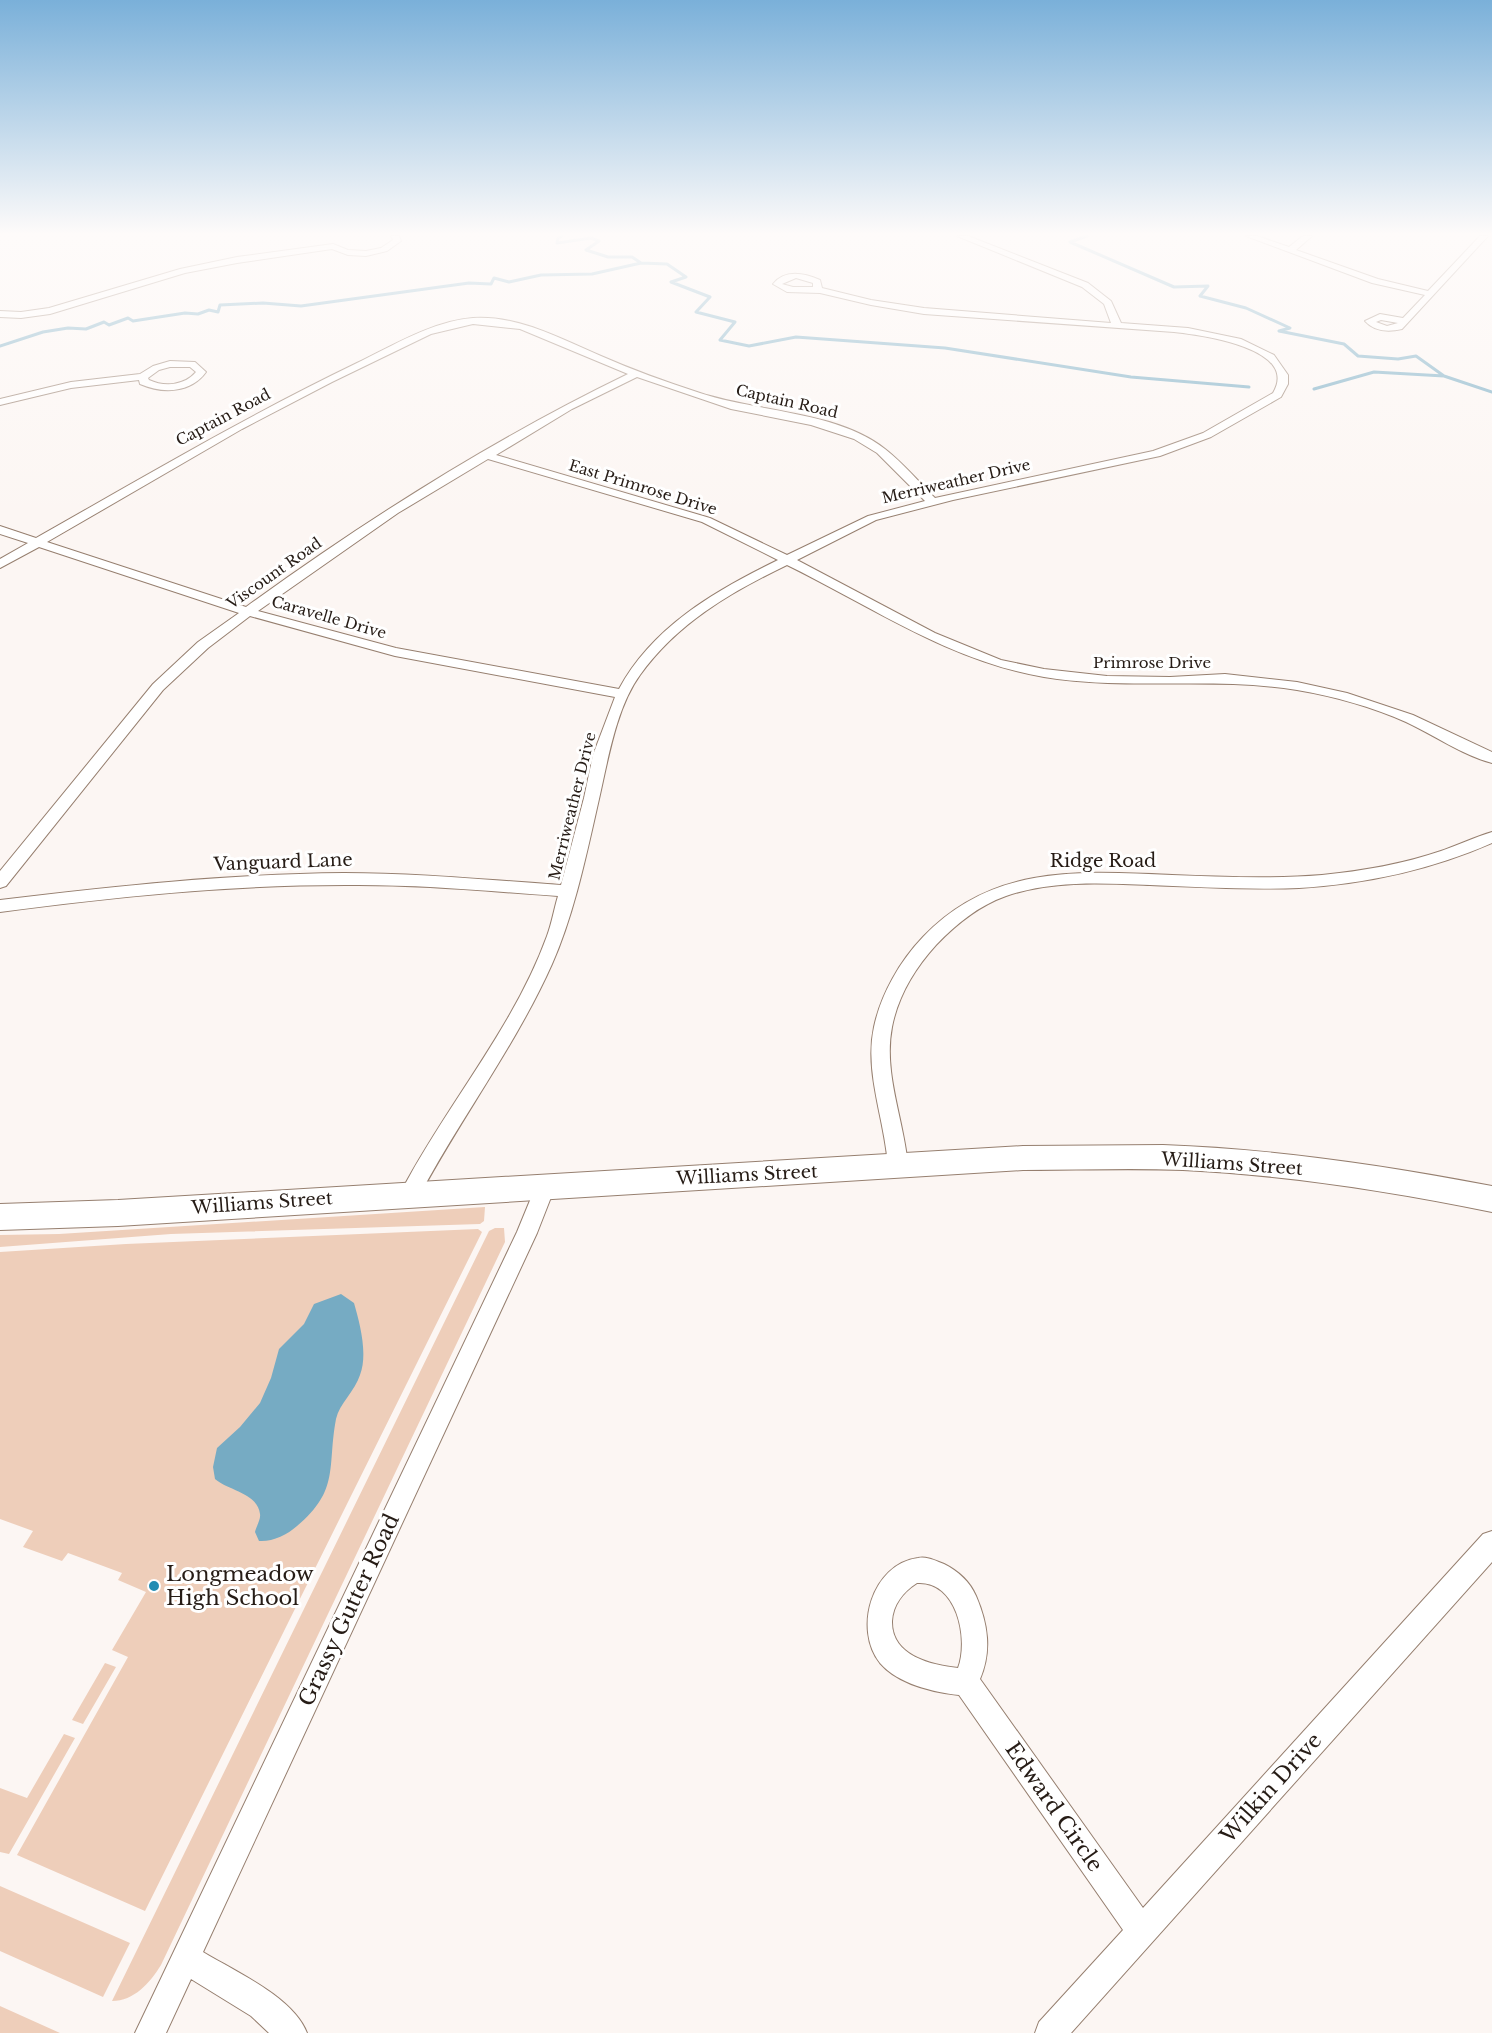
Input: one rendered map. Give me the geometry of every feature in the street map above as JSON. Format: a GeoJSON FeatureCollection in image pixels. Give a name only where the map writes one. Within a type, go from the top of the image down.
{"type":"FeatureCollection","features":[{"type":"Feature","properties":{"kind":"main road","name":"Williams Street"},"geometry":{"type":"LineString","coordinates":[[0,1217],[118,1213],[1023,1158],[1183,1158],[1266,1164],[1350,1174],[1492,1199]]}},
{"type":"Feature","properties":{"kind":"street","name":"Captain Road"},"geometry":{"type":"LineString","coordinates":[[0,564],[238,427],[414,338],[434,331]]}},
{"type":"Feature","properties":{"kind":"street","name":"Captain Road"},"geometry":{"type":"LineString","coordinates":[[534,331],[636,374],[715,401],[813,422],[858,437],[893,462],[932,501]]}},
{"type":"Feature","properties":{"kind":"street","name":"Merriweather Drive"},"geometry":{"type":"LineString","coordinates":[[410,1194],[437,1143],[530,998],[556,935],[600,755],[610,724],[623,694],[641,665],[682,623],[722,594],[872,518],[932,501],[1156,454],[1220,428],[1277,394],[1283,387],[1284,373],[1273,359],[1235,340],[1191,331]]}},
{"type":"Feature","properties":{"kind":"street"},"geometry":{"type":"LineString","coordinates":[[0,402],[71,385],[143,377],[150,370],[170,364],[192,364],[201,372],[193,381],[173,386],[148,384],[144,382],[143,377]]}},
{"type":"Feature","properties":{"kind":"street","name":"Viscount Road"},"geometry":{"type":"LineString","coordinates":[[0,882],[158,687],[193,654],[290,581],[394,511],[568,407],[636,374]]}},
{"type":"Feature","properties":{"kind":"street","name":"East Primrose Drive"},"geometry":{"type":"LineString","coordinates":[[486,455],[691,514],[732,531],[787,560]]}},
{"type":"Feature","properties":{"kind":"street","name":"Caravelle Drive"},"geometry":{"type":"LineString","coordinates":[[0,530],[249,612],[412,657],[623,694]]}},
{"type":"Feature","properties":{"kind":"street","name":"Primrose Drive"},"geometry":{"type":"LineString","coordinates":[[787,560],[930,636],[997,663],[1044,673],[1107,680],[1170,681],[1225,678],[1297,686],[1342,696],[1408,718],[1492,758]]}},
{"type":"Feature","properties":{"kind":"street","name":"Ridge Road"},"geometry":{"type":"LineString","coordinates":[[898,1166],[880,1057],[885,1020],[897,987],[914,959],[931,937],[971,905],[1023,885],[1061,878],[1250,882],[1331,880],[1413,865],[1450,854],[1492,837]]}},
{"type":"Feature","properties":{"kind":"street","name":"Vanguard Lane"},"geometry":{"type":"LineString","coordinates":[[0,906],[158,888],[299,880],[394,880],[568,891]]}},
{"type":"Feature","properties":{"kind":"street","name":"Grassy Gutter Road"},"geometry":{"type":"LineString","coordinates":[[150,2033],[527,1233],[545,1187]]}},
{"type":"Feature","properties":{"kind":"street","name":"Wilkin Drive"},"geometry":{"type":"LineString","coordinates":[[1050,2033],[1492,1543]]}},
{"type":"Feature","properties":{"kind":"street","name":"Edward Circle"},"geometry":{"type":"LineString","coordinates":[[966,1682],[1141,1931]]}},
{"type":"Feature","properties":{"kind":"street"},"geometry":{"type":"LineString","coordinates":[[186,1959],[262,2006],[292,2033]]}},
{"type":"Feature","properties":{"kind":"shaded area"},"geometry":{"type":"Polygon","coordinates":[[[485,1207],[484,1221],[480,1224],[171,1234],[0,1247],[0,1235],[59,1234],[485,1207]]]}},
{"type":"Feature","properties":{"kind":"shaded area"},"geometry":{"type":"Polygon","coordinates":[[[504,1228],[505,1242],[161,1965],[141,1990],[127,1998],[112,2001],[489,1231],[504,1228]]]}},
{"type":"Feature","properties":{"kind":"shaded area","name":"Longmeadow High School"},"geometry":{"type":"Polygon","coordinates":[[[478,1229],[482,1232],[145,1911],[17,1855],[128,1657],[112,1650],[146,1592],[118,1580],[122,1573],[68,1553],[62,1561],[23,1547],[33,1531],[0,1519],[0,1252],[126,1244],[478,1229]]]}},
{"type":"Feature","properties":{"kind":"shaded area"},"geometry":{"type":"Polygon","coordinates":[[[105,1663],[116,1667],[83,1724],[72,1720],[105,1663]]]}},
{"type":"Feature","properties":{"kind":"shaded area"},"geometry":{"type":"Polygon","coordinates":[[[64,1734],[75,1738],[9,1854],[0,1852],[0,1788],[27,1798],[64,1734]]]}},
{"type":"Feature","properties":{"kind":"shaded area"},"geometry":{"type":"Polygon","coordinates":[[[0,1886],[130,1943],[103,1997],[0,1951],[0,1886]]]}},
{"type":"Feature","properties":{"kind":"shaded area"},"geometry":{"type":"Polygon","coordinates":[[[0,2006],[60,2033],[0,2033],[0,2006]]]}},
{"type":"Feature","properties":{"kind":"water"},"geometry":{"type":"Polygon","coordinates":[[[341,1294],[354,1303],[361,1329],[363,1358],[358,1381],[340,1408],[336,1419],[326,1489],[311,1513],[293,1529],[274,1539],[259,1541],[255,1532],[260,1516],[254,1501],[215,1479],[213,1467],[217,1448],[240,1427],[260,1403],[271,1378],[279,1349],[304,1324],[314,1304],[341,1294]]]}},
{"type":"Feature","properties":{"kind":"waterway"},"geometry":{"type":"LineString","coordinates":[[0,346],[50,331]]}},
{"type":"Feature","properties":{"kind":"waterway"},"geometry":{"type":"LineString","coordinates":[[728,331],[720,340],[749,346],[796,337],[945,348],[1131,377],[1249,387]]}},
{"type":"Feature","properties":{"kind":"waterway"},"geometry":{"type":"LineString","coordinates":[[1279,331],[1344,344],[1358,356],[1398,359],[1416,356],[1444,376]]}},
{"type":"Feature","properties":{"kind":"waterway"},"geometry":{"type":"LineString","coordinates":[[1314,389],[1374,372],[1444,376]]}},
{"type":"Feature","properties":{"kind":"waterway"},"geometry":{"type":"LineString","coordinates":[[1444,376],[1492,392]]}},
{"type":"Feature","properties":{"kind":"place","name":"Longmeadow High School"},"geometry":{"type":"Point","coordinates":[154,1586]}}]}
